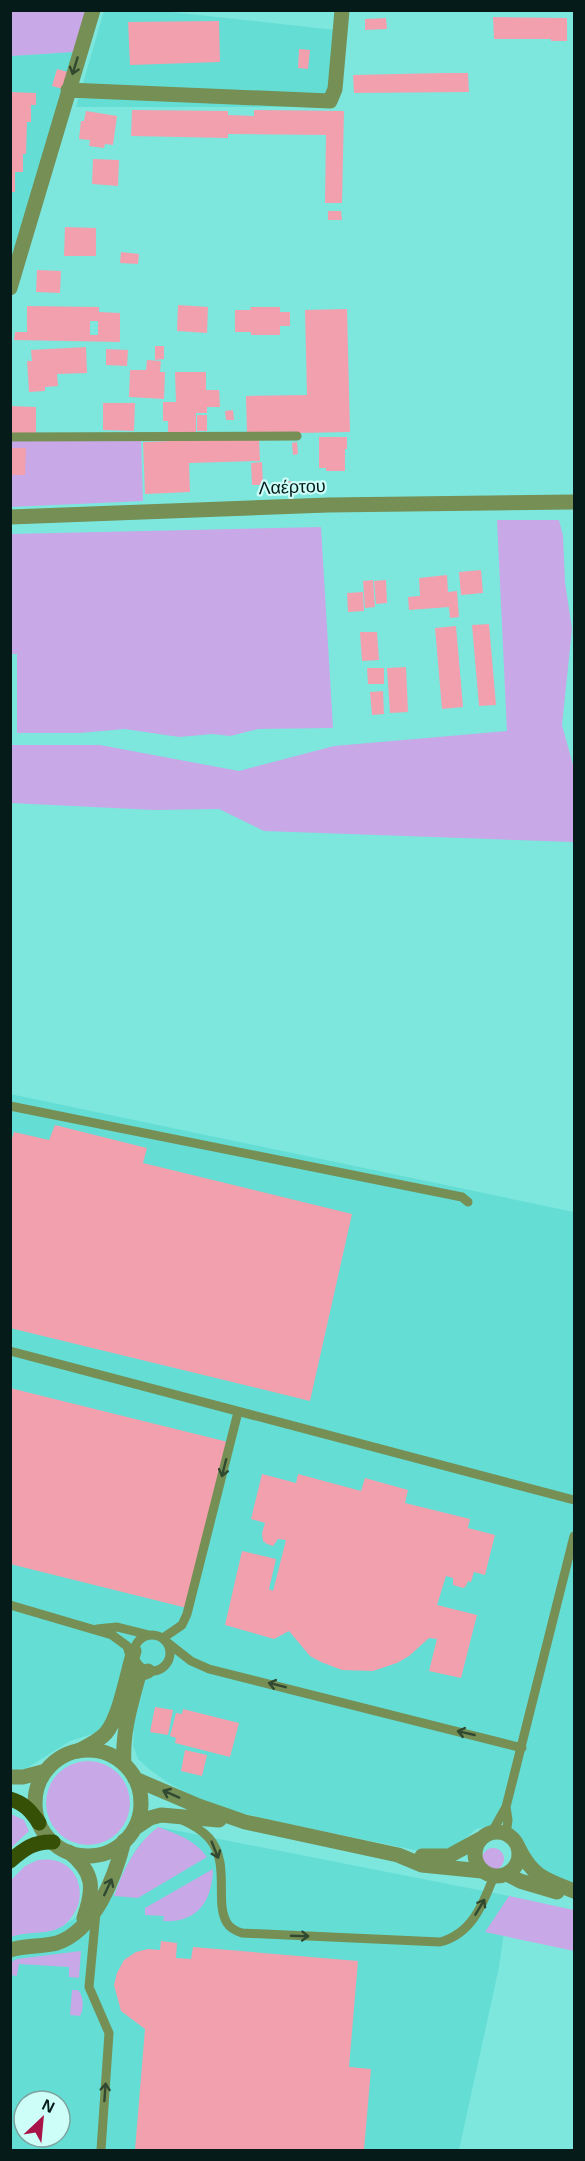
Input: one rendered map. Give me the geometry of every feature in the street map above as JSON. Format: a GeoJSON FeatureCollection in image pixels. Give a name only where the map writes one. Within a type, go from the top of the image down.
{"type":"FeatureCollection","features":[{"type":"Feature","properties":{"kind":"main road"},"geometry":{"type":"LineString","coordinates":[[10,1799],[29,1809],[39,1823]]}},
{"type":"Feature","properties":{"kind":"main road"},"geometry":{"type":"LineString","coordinates":[[10,1861],[33,1844],[53,1842]]}},
{"type":"Feature","properties":{"kind":"street"},"geometry":{"type":"LineString","coordinates":[[10,288],[93,10]]}},
{"type":"Feature","properties":{"kind":"street"},"geometry":{"type":"LineString","coordinates":[[68,90],[330,101],[335,89],[342,10]]}},
{"type":"Feature","properties":{"kind":"street","name":"Λαέρτου"},"geometry":{"type":"LineString","coordinates":[[10,517],[327,506],[574,502]]}},
{"type":"Feature","properties":{"kind":"street"},"geometry":{"type":"LineString","coordinates":[[81,1926],[90,1902],[90,1881],[79,1861],[53,1842],[39,1823],[35,1809],[35,1796],[46,1771],[55,1762],[97,1741],[108,1732],[116,1716],[133,1655]]}},
{"type":"Feature","properties":{"kind":"street"},"geometry":{"type":"LineString","coordinates":[[123,1764],[123,1737],[130,1706],[138,1678],[143,1672],[148,1671]]}},
{"type":"Feature","properties":{"kind":"street"},"geometry":{"type":"LineString","coordinates":[[78,1751],[102,1752],[123,1764],[135,1779],[140,1795],[140,1812],[135,1828]]}},
{"type":"Feature","properties":{"kind":"street"},"geometry":{"type":"LineString","coordinates":[[10,1777],[23,1777],[46,1771]]}},
{"type":"Feature","properties":{"kind":"street"},"geometry":{"type":"LineString","coordinates":[[135,1779],[196,1805],[245,1822]]}},
{"type":"Feature","properties":{"kind":"street"},"geometry":{"type":"LineString","coordinates":[[69,1852],[92,1856],[104,1854],[124,1841],[135,1828],[150,1818],[161,1815],[245,1822],[398,1855],[449,1856],[493,1835],[515,1841],[532,1870],[574,1892]]}},
{"type":"Feature","properties":{"kind":"street"},"geometry":{"type":"LineString","coordinates":[[493,1835],[475,1852],[475,1859],[494,1874]]}},
{"type":"Feature","properties":{"kind":"street"},"geometry":{"type":"LineString","coordinates":[[10,1950],[23,1946],[54,1944],[70,1938],[103,1899],[114,1876],[124,1841]]}},
{"type":"Feature","properties":{"kind":"street"},"geometry":{"type":"LineString","coordinates":[[494,1874],[512,1870],[519,1859],[518,1846]]}},
{"type":"Feature","properties":{"kind":"street"},"geometry":{"type":"LineString","coordinates":[[398,1855],[422,1865],[494,1874],[542,1889],[562,1893],[574,1892]]}},
{"type":"Feature","properties":{"kind":"lane"},"geometry":{"type":"LineString","coordinates":[[10,437],[297,436]]}},
{"type":"Feature","properties":{"kind":"lane"},"geometry":{"type":"LineString","coordinates":[[10,1106],[462,1197],[468,1202]]}},
{"type":"Feature","properties":{"kind":"lane"},"geometry":{"type":"LineString","coordinates":[[10,1351],[574,1500]]}},
{"type":"Feature","properties":{"kind":"lane"},"geometry":{"type":"LineString","coordinates":[[165,1640],[182,1625],[187,1614],[238,1412]]}},
{"type":"Feature","properties":{"kind":"lane"},"geometry":{"type":"LineString","coordinates":[[493,1835],[508,1820],[506,1807],[574,1536]]}},
{"type":"Feature","properties":{"kind":"lane"},"geometry":{"type":"LineString","coordinates":[[10,1605],[97,1629],[123,1641],[136,1662],[148,1671],[160,1670],[166,1666],[171,1655],[165,1640]]}},
{"type":"Feature","properties":{"kind":"lane"},"geometry":{"type":"LineString","coordinates":[[97,1629],[117,1627],[149,1635],[165,1640],[191,1661],[209,1668],[522,1748]]}},
{"type":"Feature","properties":{"kind":"lane"},"geometry":{"type":"LineString","coordinates":[[133,1655],[138,1641],[149,1635]]}},
{"type":"Feature","properties":{"kind":"lane"},"geometry":{"type":"LineString","coordinates":[[172,1815],[194,1826],[216,1847],[222,1872],[223,1910],[226,1922],[242,1934],[440,1942],[452,1939],[469,1926],[484,1900],[494,1874]]}},
{"type":"Feature","properties":{"kind":"lane"},"geometry":{"type":"LineString","coordinates":[[96,1908],[89,1987],[109,2033],[101,2151]]}},
{"type":"Feature","properties":{"kind":"shaded area"},"geometry":{"type":"Polygon","coordinates":[[[11,11],[88,11],[74,52],[11,56],[11,11]]]}},
{"type":"Feature","properties":{"kind":"shaded area"},"geometry":{"type":"Polygon","coordinates":[[[104,11],[162,11],[335,30],[328,107],[76,107],[104,11]]]}},
{"type":"Feature","properties":{"kind":"shaded area"},"geometry":{"type":"Polygon","coordinates":[[[74,52],[11,264],[11,56],[74,52]]]}},
{"type":"Feature","properties":{"kind":"shaded area"},"geometry":{"type":"Polygon","coordinates":[[[10,438],[141,438],[143,501],[11,507],[10,438]]]}},
{"type":"Feature","properties":{"kind":"shaded area"},"geometry":{"type":"Polygon","coordinates":[[[497,520],[559,520],[563,536],[565,582],[572,629],[562,725],[574,765],[573,842],[264,831],[219,809],[154,810],[11,803],[11,745],[100,745],[239,771],[334,746],[507,731],[497,520]]]}},
{"type":"Feature","properties":{"kind":"shaded area"},"geometry":{"type":"Polygon","coordinates":[[[321,527],[333,728],[258,729],[230,736],[213,734],[179,737],[125,729],[79,733],[17,733],[17,654],[10,654],[11,534],[321,527]]]}},
{"type":"Feature","properties":{"kind":"shaded area"},"geometry":{"type":"Polygon","coordinates":[[[10,1094],[574,1212],[574,1885],[536,1872],[513,1830],[502,1823],[476,1829],[458,1845],[434,1854],[274,1821],[201,1801],[149,1769],[138,1759],[133,1745],[134,1732],[117,1726],[70,1741],[27,1768],[11,1771],[10,1094]]]}},
{"type":"Feature","properties":{"kind":"shaded area"},"geometry":{"type":"Polygon","coordinates":[[[88,1761],[104,1764],[118,1773],[127,1787],[130,1803],[127,1819],[118,1833],[104,1842],[88,1845],[72,1842],[58,1833],[49,1819],[46,1803],[49,1787],[58,1773],[72,1764],[88,1761]]]}},
{"type":"Feature","properties":{"kind":"shaded area"},"geometry":{"type":"Polygon","coordinates":[[[11,1814],[24,1820],[29,1831],[11,1848],[11,1814]]]}},
{"type":"Feature","properties":{"kind":"shaded area"},"geometry":{"type":"Polygon","coordinates":[[[158,1827],[509,1896],[499,1967],[459,2150],[11,2150],[11,1931],[61,1927],[115,1893],[125,1868],[139,1845],[158,1827]]]}},
{"type":"Feature","properties":{"kind":"shaded area"},"geometry":{"type":"Polygon","coordinates":[[[158,1827],[191,1842],[207,1857],[138,1898],[114,1896],[131,1858],[158,1827]]]}},
{"type":"Feature","properties":{"kind":"shaded area"},"geometry":{"type":"Polygon","coordinates":[[[493,1848],[501,1851],[504,1859],[501,1867],[493,1870],[485,1867],[482,1859],[485,1851],[493,1848]]]}},
{"type":"Feature","properties":{"kind":"shaded area"},"geometry":{"type":"Polygon","coordinates":[[[38,1860],[60,1862],[73,1872],[79,1886],[79,1902],[72,1917],[61,1927],[11,1937],[11,1880],[25,1866],[38,1860]]]}},
{"type":"Feature","properties":{"kind":"shaded area"},"geometry":{"type":"Polygon","coordinates":[[[213,1869],[210,1891],[201,1908],[194,1914],[175,1921],[163,1921],[164,1916],[145,1915],[145,1908],[213,1869]]]}},
{"type":"Feature","properties":{"kind":"shaded area"},"geometry":{"type":"Polygon","coordinates":[[[509,1896],[574,1910],[574,1951],[485,1932],[509,1896]]]}},
{"type":"Feature","properties":{"kind":"shaded area"},"geometry":{"type":"Polygon","coordinates":[[[81,1951],[79,1978],[69,1977],[69,1967],[19,1964],[17,1976],[11,1975],[11,1962],[17,1959],[81,1951]]]}},
{"type":"Feature","properties":{"kind":"shaded area"},"geometry":{"type":"Polygon","coordinates":[[[72,1990],[78,1990],[82,1999],[83,2006],[80,2016],[70,2015],[72,1990]]]}},
{"type":"Feature","properties":{"kind":"building"},"geometry":{"type":"Polygon","coordinates":[[[493,17],[567,18],[567,41],[494,39],[493,17]]]}},
{"type":"Feature","properties":{"kind":"building"},"geometry":{"type":"Polygon","coordinates":[[[386,18],[387,29],[365,30],[365,19],[386,18]]]}},
{"type":"Feature","properties":{"kind":"building"},"geometry":{"type":"Polygon","coordinates":[[[219,21],[220,62],[130,65],[128,22],[219,21]]]}},
{"type":"Feature","properties":{"kind":"building"},"geometry":{"type":"Polygon","coordinates":[[[299,49],[310,50],[308,69],[298,68],[299,49]]]}},
{"type":"Feature","properties":{"kind":"building"},"geometry":{"type":"Polygon","coordinates":[[[57,69],[68,72],[63,89],[52,86],[57,69]]]}},
{"type":"Feature","properties":{"kind":"building"},"geometry":{"type":"Polygon","coordinates":[[[468,73],[469,92],[354,93],[353,75],[468,73]]]}},
{"type":"Feature","properties":{"kind":"building"},"geometry":{"type":"Polygon","coordinates":[[[10,92],[36,93],[36,105],[31,105],[31,122],[27,122],[23,172],[15,172],[15,192],[10,192],[10,92]]]}},
{"type":"Feature","properties":{"kind":"building"},"geometry":{"type":"Polygon","coordinates":[[[132,110],[228,111],[228,115],[254,116],[254,110],[344,111],[342,203],[325,203],[326,135],[228,134],[228,138],[131,136],[132,110]]]}},
{"type":"Feature","properties":{"kind":"building"},"geometry":{"type":"Polygon","coordinates":[[[86,111],[117,116],[113,145],[105,144],[104,148],[89,146],[90,140],[79,139],[81,121],[84,121],[86,111]]]}},
{"type":"Feature","properties":{"kind":"building"},"geometry":{"type":"Polygon","coordinates":[[[93,159],[119,160],[118,186],[92,184],[93,159]]]}},
{"type":"Feature","properties":{"kind":"building"},"geometry":{"type":"Polygon","coordinates":[[[328,211],[341,211],[342,220],[328,220],[328,211]]]}},
{"type":"Feature","properties":{"kind":"building"},"geometry":{"type":"Polygon","coordinates":[[[65,227],[96,228],[96,256],[64,256],[65,227]]]}},
{"type":"Feature","properties":{"kind":"building"},"geometry":{"type":"Polygon","coordinates":[[[121,252],[139,254],[138,264],[120,263],[121,252]]]}},
{"type":"Feature","properties":{"kind":"building"},"geometry":{"type":"Polygon","coordinates":[[[37,270],[61,271],[60,293],[36,292],[37,270]]]}},
{"type":"Feature","properties":{"kind":"building"},"geometry":{"type":"Polygon","coordinates":[[[178,305],[208,307],[207,333],[177,331],[178,305]]]}},
{"type":"Feature","properties":{"kind":"building"},"geometry":{"type":"Polygon","coordinates":[[[27,306],[99,307],[99,312],[120,313],[120,342],[14,340],[15,332],[27,332],[27,306]],[[90,321],[90,335],[98,335],[98,321],[90,321]]]}},
{"type":"Feature","properties":{"kind":"building"},"geometry":{"type":"Polygon","coordinates":[[[250,307],[280,307],[280,312],[290,312],[290,326],[280,326],[280,335],[251,335],[251,332],[235,332],[235,310],[251,310],[250,307]]]}},
{"type":"Feature","properties":{"kind":"building"},"geometry":{"type":"Polygon","coordinates":[[[347,309],[350,432],[247,434],[246,396],[307,395],[305,310],[347,309]]]}},
{"type":"Feature","properties":{"kind":"building"},"geometry":{"type":"Polygon","coordinates":[[[155,346],[164,346],[164,359],[155,360],[155,346]]]}},
{"type":"Feature","properties":{"kind":"building"},"geometry":{"type":"Polygon","coordinates":[[[86,347],[87,373],[57,374],[58,386],[45,387],[45,391],[29,392],[27,361],[32,361],[31,350],[86,347]]]}},
{"type":"Feature","properties":{"kind":"building"},"geometry":{"type":"Polygon","coordinates":[[[106,349],[128,350],[127,366],[106,365],[106,349]]]}},
{"type":"Feature","properties":{"kind":"building"},"geometry":{"type":"Polygon","coordinates":[[[147,360],[161,361],[160,372],[165,372],[164,399],[129,397],[130,370],[146,370],[147,360]]]}},
{"type":"Feature","properties":{"kind":"building"},"geometry":{"type":"Polygon","coordinates":[[[175,372],[206,372],[206,390],[219,390],[220,407],[207,407],[207,413],[196,413],[196,433],[168,433],[168,421],[163,421],[163,402],[176,402],[175,372]]]}},
{"type":"Feature","properties":{"kind":"building"},"geometry":{"type":"Polygon","coordinates":[[[103,403],[135,403],[134,431],[103,430],[103,403]]]}},
{"type":"Feature","properties":{"kind":"building"},"geometry":{"type":"Polygon","coordinates":[[[10,406],[36,407],[36,433],[10,433],[10,406]]]}},
{"type":"Feature","properties":{"kind":"building"},"geometry":{"type":"Polygon","coordinates":[[[233,410],[234,420],[226,420],[225,411],[233,410]]]}},
{"type":"Feature","properties":{"kind":"building"},"geometry":{"type":"Polygon","coordinates":[[[197,415],[207,415],[207,431],[197,431],[197,415]]]}},
{"type":"Feature","properties":{"kind":"building"},"geometry":{"type":"Polygon","coordinates":[[[319,437],[347,437],[345,471],[326,471],[326,468],[319,468],[319,437]]]}},
{"type":"Feature","properties":{"kind":"building"},"geometry":{"type":"Polygon","coordinates":[[[259,438],[260,461],[189,463],[190,492],[145,494],[143,442],[259,438]]]}},
{"type":"Feature","properties":{"kind":"building"},"geometry":{"type":"Polygon","coordinates":[[[297,442],[298,454],[293,455],[292,443],[297,442]]]}},
{"type":"Feature","properties":{"kind":"building"},"geometry":{"type":"Polygon","coordinates":[[[10,448],[26,448],[25,475],[10,475],[10,448]]]}},
{"type":"Feature","properties":{"kind":"building"},"geometry":{"type":"Polygon","coordinates":[[[262,462],[263,485],[252,485],[251,463],[262,462]]]}},
{"type":"Feature","properties":{"kind":"building"},"geometry":{"type":"Polygon","coordinates":[[[292,481],[293,494],[281,495],[280,482],[292,481]]]}},
{"type":"Feature","properties":{"kind":"building"},"geometry":{"type":"Polygon","coordinates":[[[481,570],[483,593],[461,595],[459,572],[481,570]]]}},
{"type":"Feature","properties":{"kind":"building"},"geometry":{"type":"Polygon","coordinates":[[[447,575],[448,592],[457,591],[459,617],[450,618],[449,607],[409,610],[408,597],[420,596],[419,578],[447,575]]]}},
{"type":"Feature","properties":{"kind":"building"},"geometry":{"type":"Polygon","coordinates":[[[373,580],[375,607],[365,608],[363,581],[373,580]]]}},
{"type":"Feature","properties":{"kind":"building"},"geometry":{"type":"Polygon","coordinates":[[[386,580],[387,603],[376,604],[374,581],[386,580]]]}},
{"type":"Feature","properties":{"kind":"building"},"geometry":{"type":"Polygon","coordinates":[[[363,592],[364,611],[348,612],[347,593],[363,592]]]}},
{"type":"Feature","properties":{"kind":"building"},"geometry":{"type":"Polygon","coordinates":[[[489,624],[496,705],[479,706],[472,625],[489,624]]]}},
{"type":"Feature","properties":{"kind":"building"},"geometry":{"type":"Polygon","coordinates":[[[456,626],[463,707],[442,709],[435,628],[456,626]]]}},
{"type":"Feature","properties":{"kind":"building"},"geometry":{"type":"Polygon","coordinates":[[[360,632],[377,632],[379,660],[362,661],[360,632]]]}},
{"type":"Feature","properties":{"kind":"building"},"geometry":{"type":"Polygon","coordinates":[[[406,667],[408,712],[390,713],[387,668],[406,667]]]}},
{"type":"Feature","properties":{"kind":"building"},"geometry":{"type":"Polygon","coordinates":[[[367,668],[384,668],[384,684],[368,684],[367,668]]]}},
{"type":"Feature","properties":{"kind":"building"},"geometry":{"type":"Polygon","coordinates":[[[383,691],[384,714],[372,715],[370,692],[383,691]]]}},
{"type":"Feature","properties":{"kind":"building"},"geometry":{"type":"Polygon","coordinates":[[[55,1125],[147,1148],[143,1163],[352,1214],[310,1401],[10,1328],[10,1145],[14,1132],[49,1140],[55,1125]]]}},
{"type":"Feature","properties":{"kind":"building"},"geometry":{"type":"Polygon","coordinates":[[[10,1388],[228,1442],[187,1608],[10,1564],[10,1388]]]}},
{"type":"Feature","properties":{"kind":"building"},"geometry":{"type":"Polygon","coordinates":[[[262,1474],[296,1483],[298,1474],[361,1491],[365,1478],[408,1490],[405,1503],[470,1519],[468,1528],[495,1535],[485,1575],[474,1572],[471,1582],[468,1581],[463,1588],[453,1585],[453,1578],[446,1576],[437,1605],[477,1615],[461,1678],[429,1671],[437,1639],[429,1638],[409,1656],[397,1663],[373,1671],[342,1670],[310,1656],[289,1631],[274,1639],[225,1625],[242,1551],[276,1559],[269,1589],[273,1591],[286,1540],[278,1539],[273,1546],[267,1544],[263,1541],[262,1533],[265,1523],[251,1519],[262,1474]]]}},
{"type":"Feature","properties":{"kind":"building"},"geometry":{"type":"Polygon","coordinates":[[[155,1707],[173,1710],[168,1735],[150,1732],[155,1707]]]}},
{"type":"Feature","properties":{"kind":"building"},"geometry":{"type":"Polygon","coordinates":[[[183,1709],[239,1723],[230,1757],[175,1743],[176,1738],[170,1736],[176,1713],[182,1714],[183,1709]]]}},
{"type":"Feature","properties":{"kind":"building"},"geometry":{"type":"Polygon","coordinates":[[[185,1750],[207,1755],[202,1776],[181,1771],[185,1750]]]}},
{"type":"Feature","properties":{"kind":"building"},"geometry":{"type":"Polygon","coordinates":[[[161,1941],[177,1943],[176,1958],[191,1959],[193,1947],[358,1961],[349,2067],[371,2069],[364,2150],[135,2150],[145,2029],[121,2011],[114,1985],[124,1960],[136,1952],[148,1949],[160,1950],[161,1941]]]}}]}
